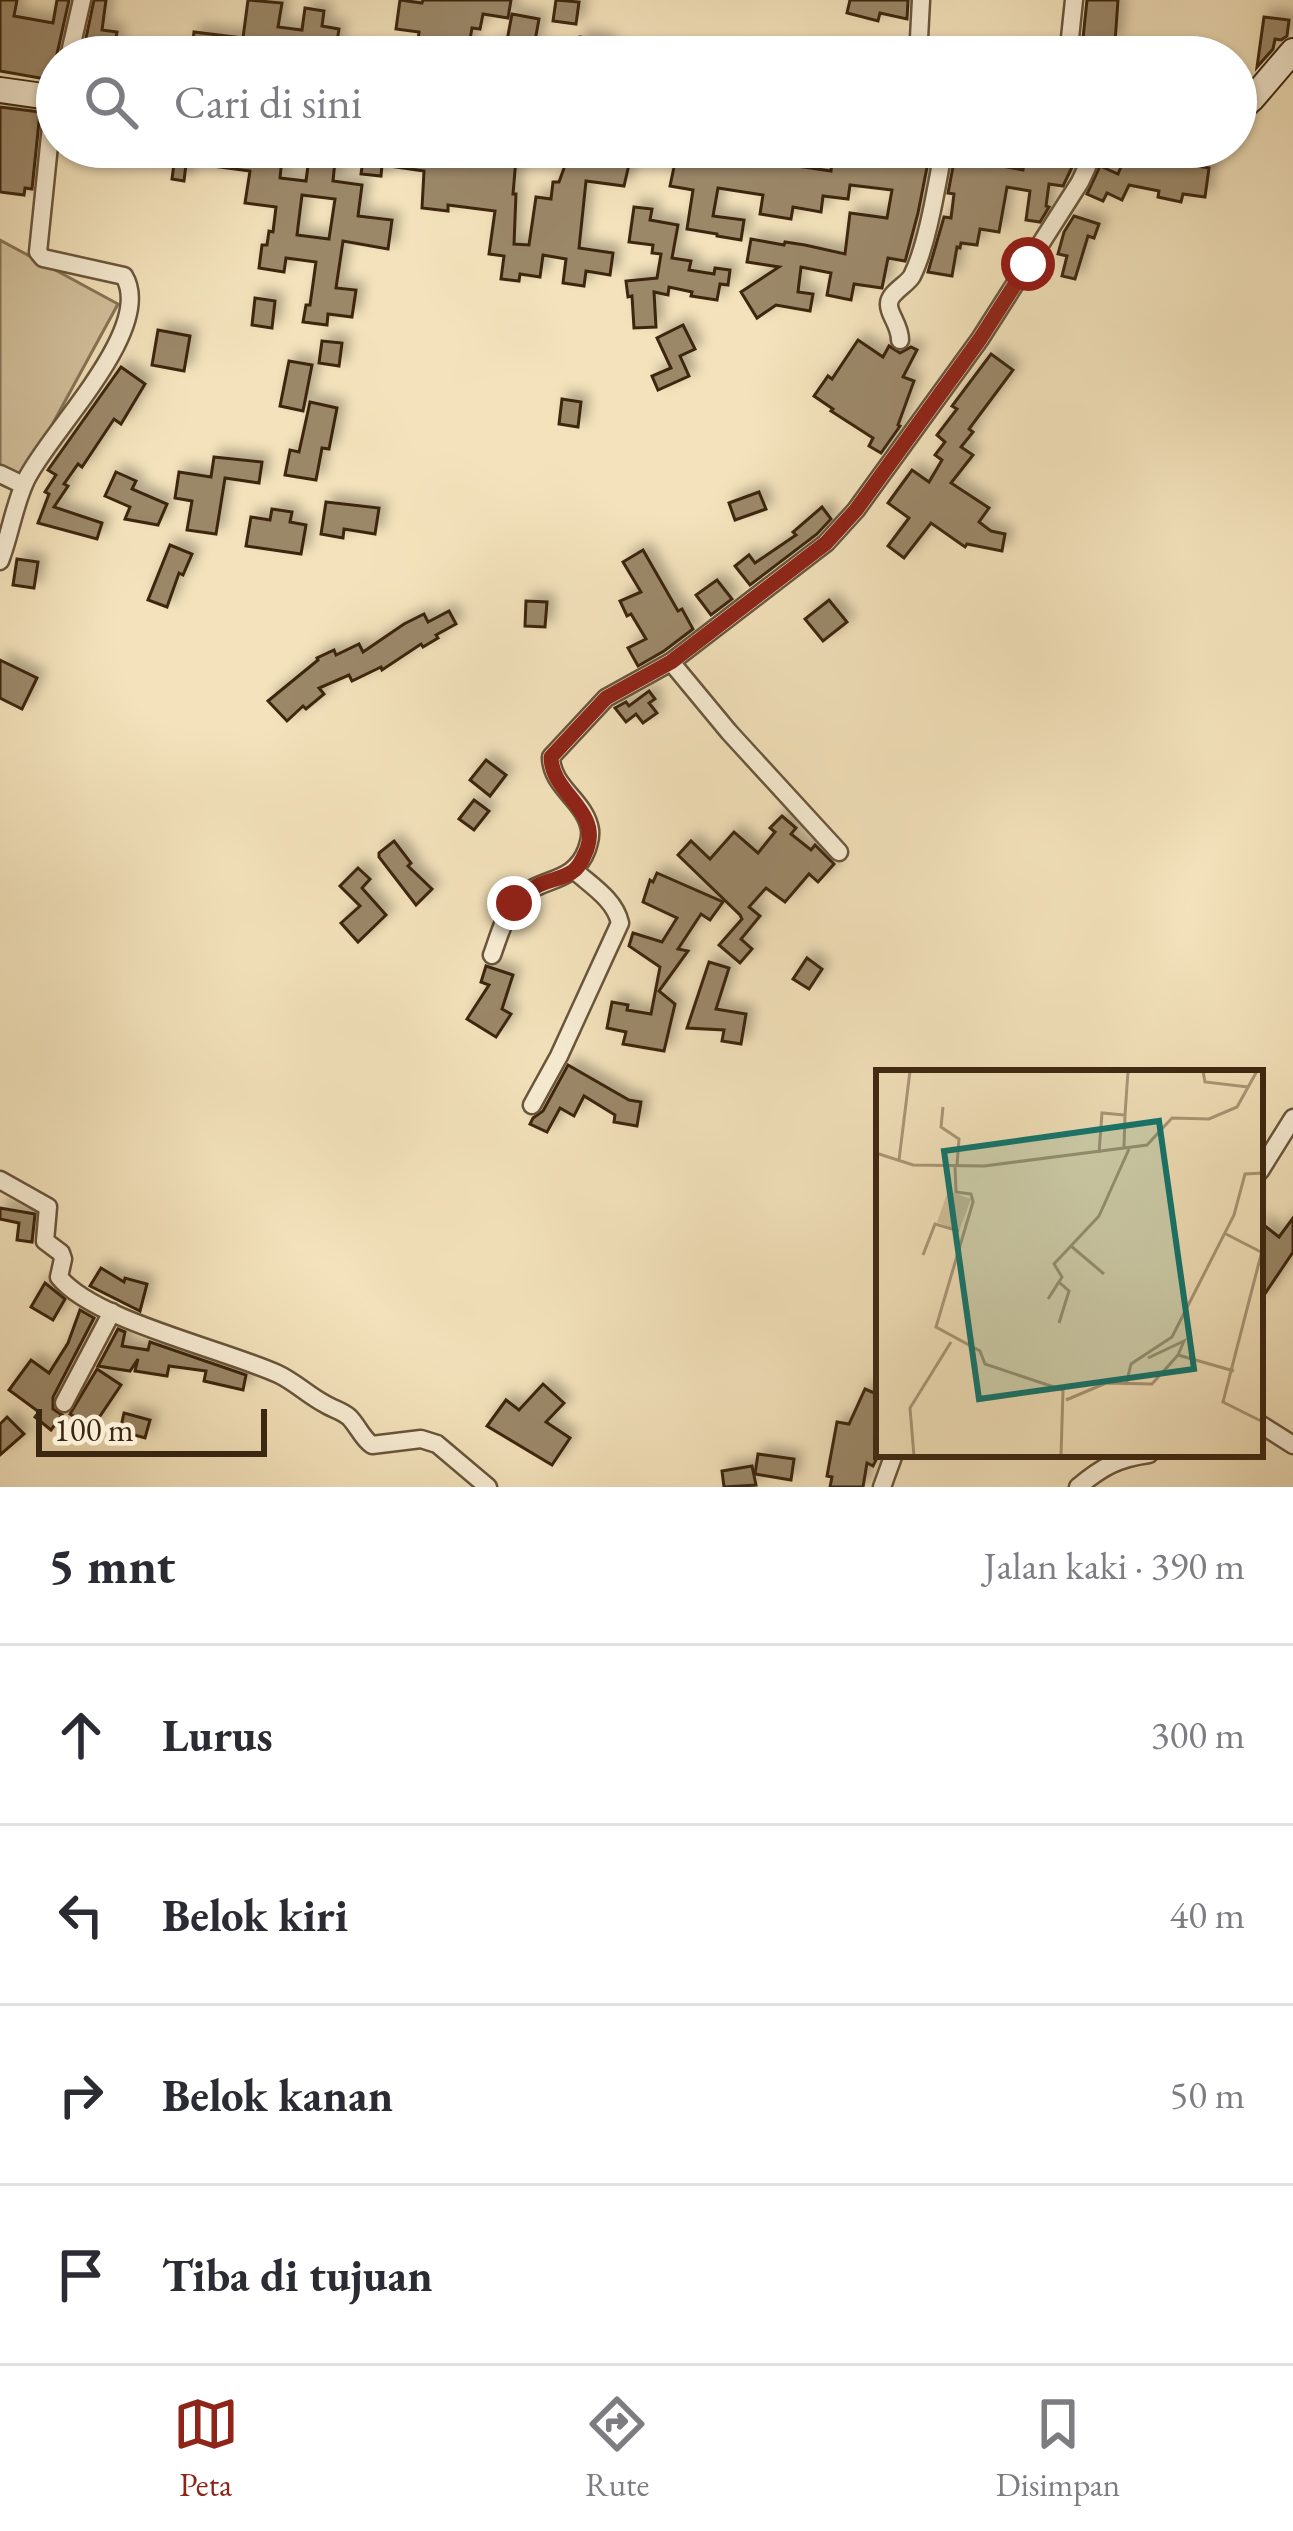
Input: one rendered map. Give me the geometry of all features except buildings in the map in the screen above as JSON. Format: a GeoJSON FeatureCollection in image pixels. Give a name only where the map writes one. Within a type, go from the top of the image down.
{"type":"FeatureCollection","features":[{"type":"Feature","properties":{"kind":"main road"},"geometry":{"type":"LineString","coordinates":[[1257,93],[1293,51]]}},
{"type":"Feature","properties":{"kind":"main road"},"geometry":{"type":"LineString","coordinates":[[0,90],[36,95]]}},
{"type":"Feature","properties":{"kind":"street"},"geometry":{"type":"LineString","coordinates":[[74,36],[82,0]]}},
{"type":"Feature","properties":{"kind":"street"},"geometry":{"type":"LineString","coordinates":[[919,36],[921,0]]}},
{"type":"Feature","properties":{"kind":"street"},"geometry":{"type":"LineString","coordinates":[[1070,36],[1074,0]]}},
{"type":"Feature","properties":{"kind":"street"},"geometry":{"type":"LineString","coordinates":[[0,561],[23,485],[113,354],[126,324],[130,296],[124,276],[43,258],[38,252],[48,168]]}},
{"type":"Feature","properties":{"kind":"street"},"geometry":{"type":"LineString","coordinates":[[900,340],[890,298],[912,275],[940,168]]}},
{"type":"Feature","properties":{"kind":"street"},"geometry":{"type":"LineString","coordinates":[[492,955],[514,903],[536,886],[575,871],[590,840],[590,826],[551,769],[551,757],[606,698],[671,662],[826,543],[856,510],[989,325],[1087,168]]}},
{"type":"Feature","properties":{"kind":"street"},"geometry":{"type":"LineString","coordinates":[[0,474],[23,485]]}},
{"type":"Feature","properties":{"kind":"street"},"geometry":{"type":"LineString","coordinates":[[671,662],[838,852]]}},
{"type":"Feature","properties":{"kind":"street"},"geometry":{"type":"LineString","coordinates":[[532,1106],[620,923],[615,908],[575,871]]}},
{"type":"Feature","properties":{"kind":"street"},"geometry":{"type":"LineString","coordinates":[[1263,1166],[1293,1118]]}},
{"type":"Feature","properties":{"kind":"street"},"geometry":{"type":"LineString","coordinates":[[0,1180],[48,1207],[45,1241],[61,1252],[59,1277],[66,1286],[112,1312],[281,1376],[345,1413],[372,1445],[421,1439],[437,1444],[488,1487]]}},
{"type":"Feature","properties":{"kind":"street"},"geometry":{"type":"LineString","coordinates":[[64,1403],[112,1312]]}},
{"type":"Feature","properties":{"kind":"street"},"geometry":{"type":"LineString","coordinates":[[1263,1426],[1293,1445]]}},
{"type":"Feature","properties":{"kind":"street"},"geometry":{"type":"LineString","coordinates":[[882,1487],[893,1457]]}},
{"type":"Feature","properties":{"kind":"street"},"geometry":{"type":"LineString","coordinates":[[1078,1487],[1102,1466],[1127,1457]]}},
{"type":"Feature","properties":{"kind":"shaded area"},"geometry":{"type":"Polygon","coordinates":[[[0,240],[118,304],[22,480],[0,468],[0,240]]]}},
{"type":"Feature","properties":{"kind":"route"},"geometry":{"type":"LineString","coordinates":[[514,903],[536,886],[575,871],[590,840],[590,826],[551,769],[551,757],[606,698],[671,662],[826,543],[856,510],[980,339],[1028,264]]}}]}
